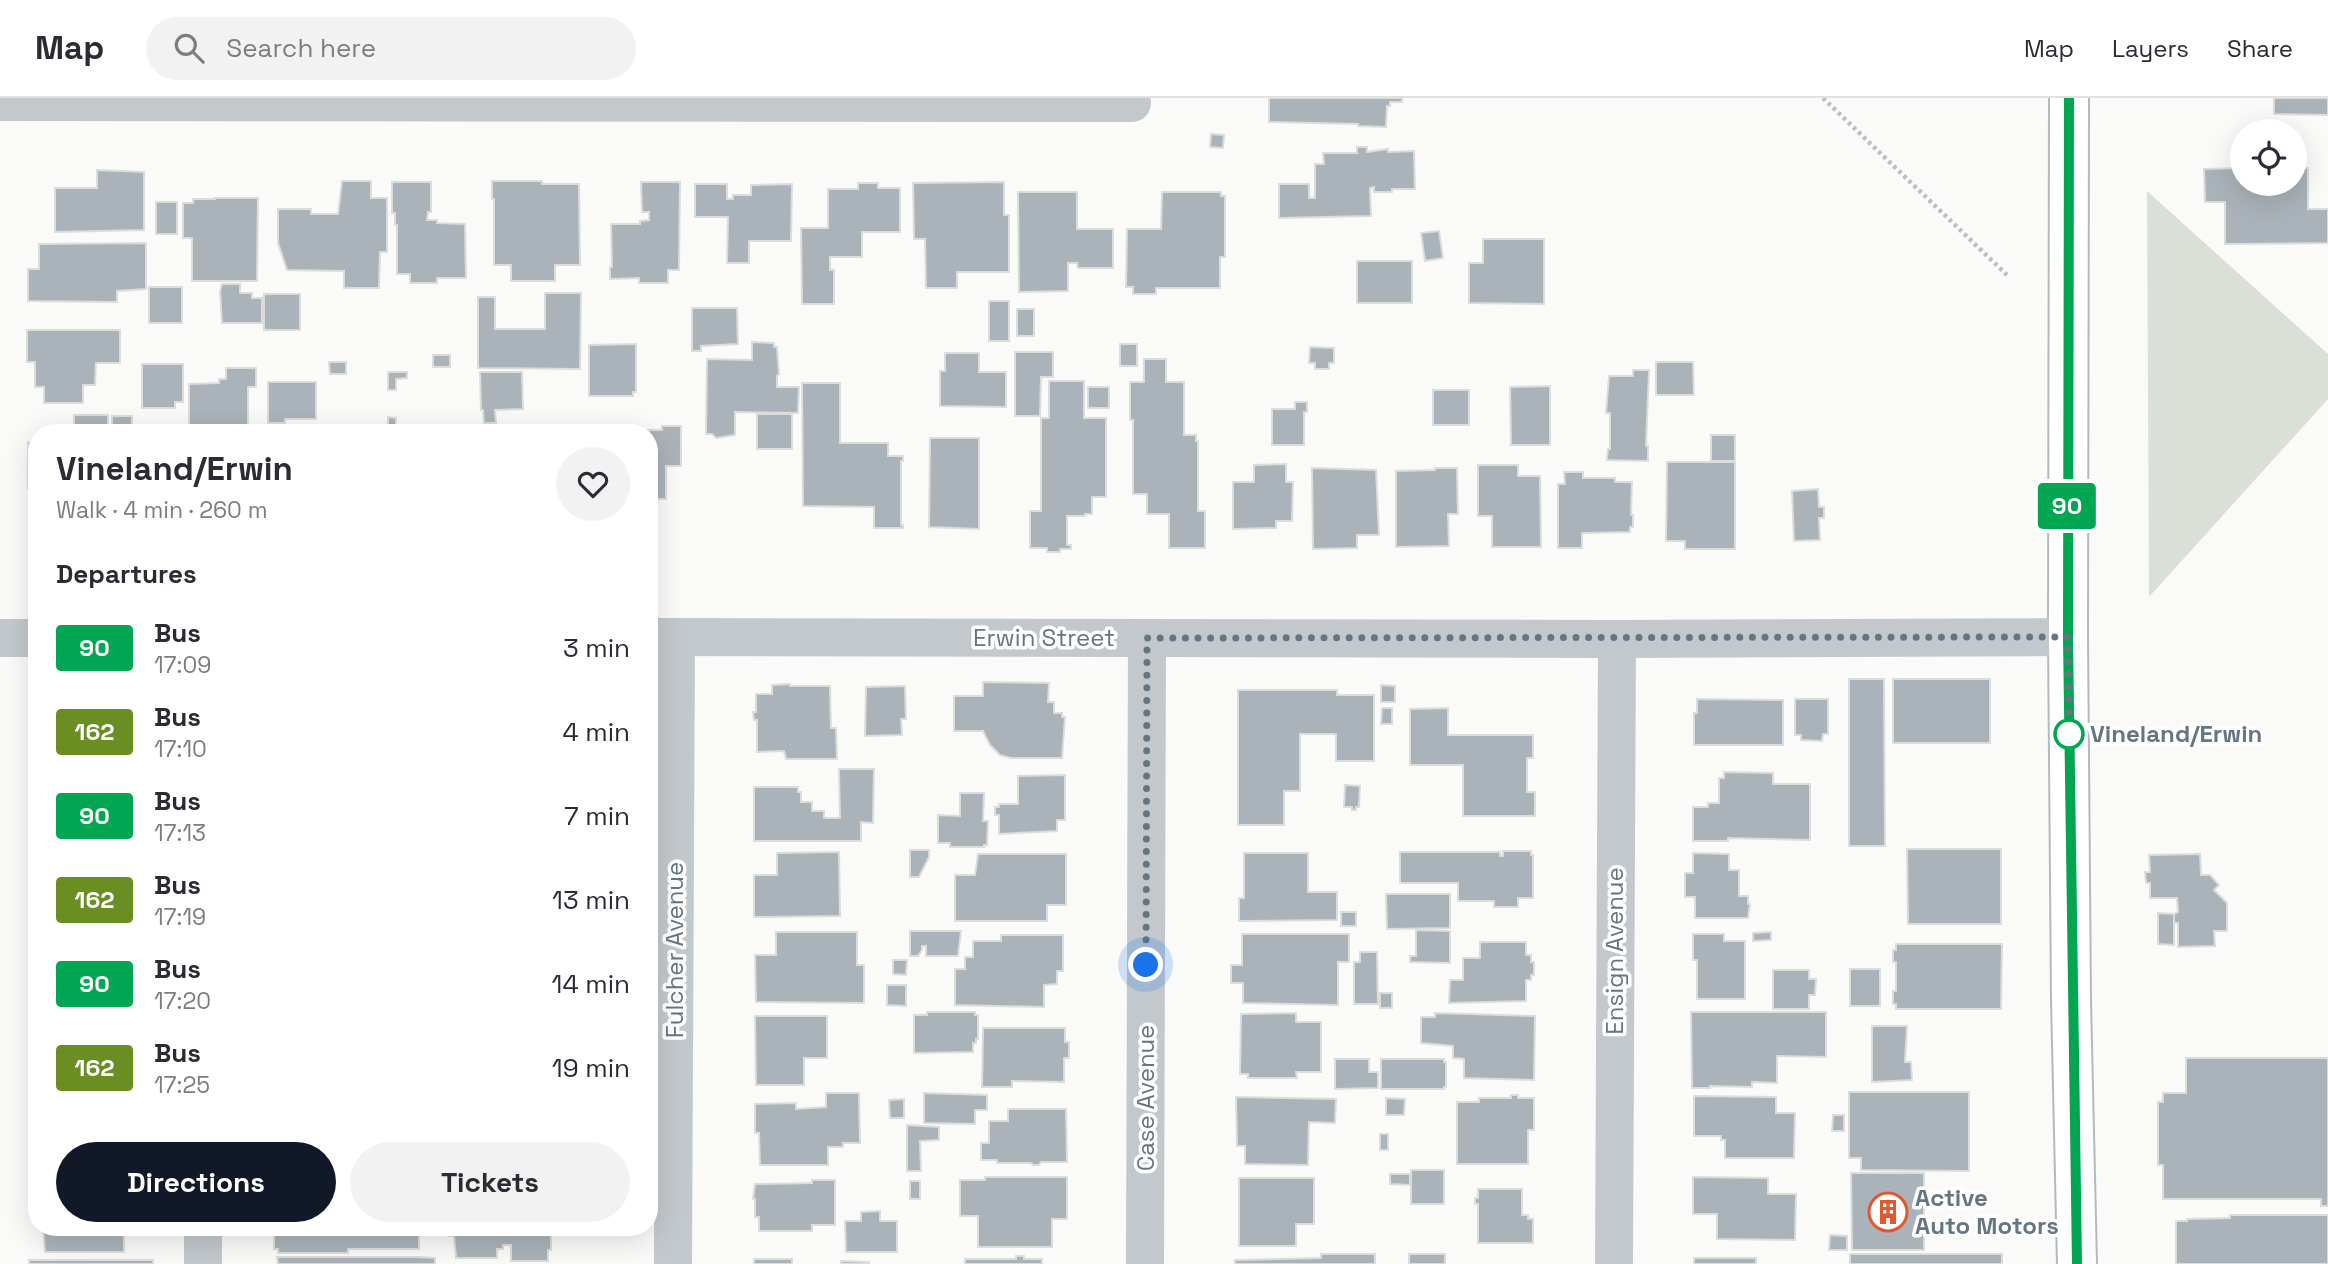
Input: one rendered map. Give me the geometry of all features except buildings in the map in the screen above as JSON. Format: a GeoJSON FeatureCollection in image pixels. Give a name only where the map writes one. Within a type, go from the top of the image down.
{"type":"FeatureCollection","features":[{"type":"Feature","properties":{"kind":"main road"},"geometry":{"type":"LineString","coordinates":[[2068,98],[2068,637],[2077,1264]]}},
{"type":"Feature","properties":{"kind":"street"},"geometry":{"type":"LineString","coordinates":[[0,102],[795,100],[1132,103]]}},
{"type":"Feature","properties":{"kind":"street","name":"Erwin Street"},"geometry":{"type":"LineString","coordinates":[[663,637],[2068,637]]}},
{"type":"Feature","properties":{"kind":"street","name":"Fulcher Avenue"},"geometry":{"type":"LineString","coordinates":[[663,637],[673,1264]]}},
{"type":"Feature","properties":{"kind":"street"},"geometry":{"type":"LineString","coordinates":[[0,638],[28,638]]}},
{"type":"Feature","properties":{"kind":"street","name":"Case Avenue"},"geometry":{"type":"LineString","coordinates":[[1145,1264],[1147,638]]}},
{"type":"Feature","properties":{"kind":"street","name":"Ensign Avenue"},"geometry":{"type":"LineString","coordinates":[[1614,1264],[1617,639]]}},
{"type":"Feature","properties":{"kind":"street"},"geometry":{"type":"LineString","coordinates":[[203,1236],[203,1264]]}},
{"type":"Feature","properties":{"kind":"path"},"geometry":{"type":"LineString","coordinates":[[1823,98],[2007,275]]}},
{"type":"Feature","properties":{"kind":"shaded area"},"geometry":{"type":"Polygon","coordinates":[[[2147,191],[2328,354],[2328,399],[2149,597],[2147,191]]]}},
{"type":"Feature","properties":{"kind":"bus line","name":"90"},"geometry":{"type":"LineString","coordinates":[[2069,98],[2068,637],[2071,1000],[2077,1264]]}},
{"type":"Feature","properties":{"kind":"place","name":"Vineland/Erwin"},"geometry":{"type":"Point","coordinates":[2069,734]}},
{"type":"Feature","properties":{"kind":"place","name":"Active Auto Motors"},"geometry":{"type":"Point","coordinates":[1888,1212]}},
{"type":"Feature","properties":{"kind":"route"},"geometry":{"type":"LineString","coordinates":[[1146,965],[1147,638],[2068,637],[2069,746],[2069,734]]}}]}
